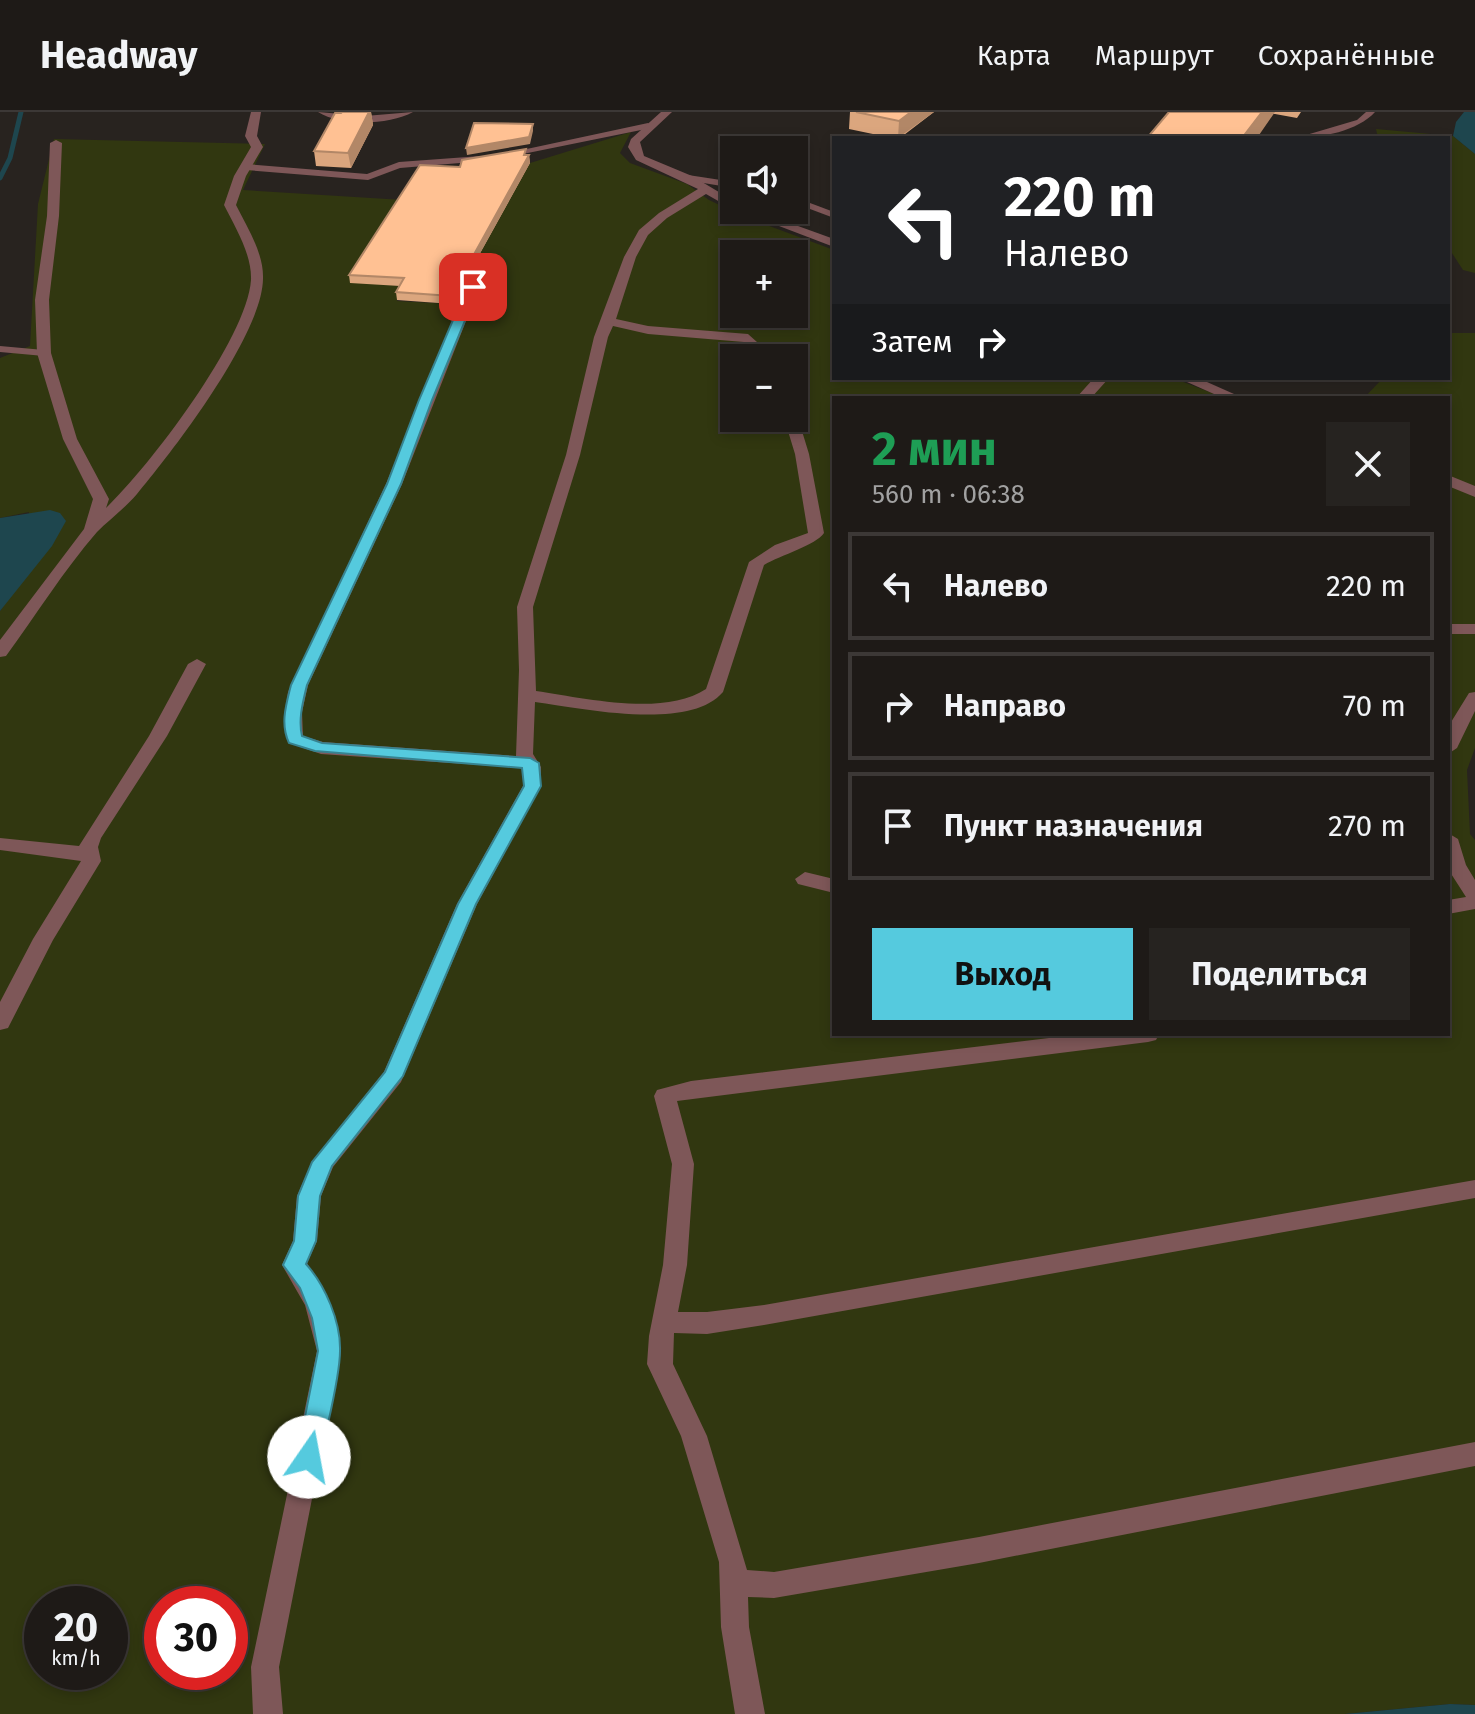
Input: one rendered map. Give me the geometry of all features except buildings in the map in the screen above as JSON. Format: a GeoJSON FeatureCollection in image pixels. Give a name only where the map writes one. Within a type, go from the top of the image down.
{"type":"FeatureCollection","features":[{"type":"Feature","properties":{"kind":"street"},"geometry":{"type":"LineString","coordinates":[[0,652],[92,529],[132,490],[229,354],[251,312],[257,279],[250,245],[230,205],[257,147],[251,136],[256,112]]}},
{"type":"Feature","properties":{"kind":"street"},"geometry":{"type":"LineString","coordinates":[[667,112],[635,141],[634,147],[640,158],[720,198]]}},
{"type":"Feature","properties":{"kind":"street"},"geometry":{"type":"LineString","coordinates":[[56,143],[53,216],[42,300],[44,353],[70,439],[101,499],[92,529]]}},
{"type":"Feature","properties":{"kind":"street"},"geometry":{"type":"LineString","coordinates":[[268,1714],[265,1667],[329,1351],[323,1318],[310,1283],[294,1265],[305,1241],[309,1196],[323,1162],[393,1076],[467,904],[532,786],[530,763],[524,754],[525,607],[573,455],[601,337],[611,322],[619,291],[644,231],[697,184]]}},
{"type":"Feature","properties":{"kind":"street"},"geometry":{"type":"LineString","coordinates":[[782,224],[832,242]]}},
{"type":"Feature","properties":{"kind":"street"},"geometry":{"type":"LineString","coordinates":[[482,265],[425,400],[394,484],[299,685],[292,712],[292,730],[295,739],[321,748],[530,763]]}},
{"type":"Feature","properties":{"kind":"street"},"geometry":{"type":"LineString","coordinates":[[611,322],[648,330],[748,338],[754,344]]}},
{"type":"Feature","properties":{"kind":"street"},"geometry":{"type":"LineString","coordinates":[[1085,396],[1100,380]]}},
{"type":"Feature","properties":{"kind":"street"},"geometry":{"type":"LineString","coordinates":[[1190,380],[1231,396]]}},
{"type":"Feature","properties":{"kind":"street"},"geometry":{"type":"LineString","coordinates":[[526,695],[678,708],[709,698],[714,692],[757,562],[781,548],[812,539],[816,533],[795,432]]}},
{"type":"Feature","properties":{"kind":"street"},"geometry":{"type":"LineString","coordinates":[[1450,481],[1475,492]]}},
{"type":"Feature","properties":{"kind":"street"},"geometry":{"type":"LineString","coordinates":[[1450,629],[1475,629]]}},
{"type":"Feature","properties":{"kind":"street"},"geometry":{"type":"LineString","coordinates":[[0,1022],[43,939],[91,861],[92,838],[158,736],[197,664]]}},
{"type":"Feature","properties":{"kind":"street"},"geometry":{"type":"LineString","coordinates":[[1450,742],[1475,697]]}},
{"type":"Feature","properties":{"kind":"street"},"geometry":{"type":"LineString","coordinates":[[0,844],[89,853]]}},
{"type":"Feature","properties":{"kind":"street"},"geometry":{"type":"LineString","coordinates":[[1450,846],[1456,866],[1475,895]]}},
{"type":"Feature","properties":{"kind":"street"},"geometry":{"type":"LineString","coordinates":[[805,879],[832,886]]}},
{"type":"Feature","properties":{"kind":"street"},"geometry":{"type":"LineString","coordinates":[[1450,907],[1475,902]]}},
{"type":"Feature","properties":{"kind":"street"},"geometry":{"type":"LineString","coordinates":[[750,1714],[735,1627],[733,1562],[694,1436],[660,1364],[675,1265],[683,1164],[665,1096],[691,1089],[1131,1036]]}},
{"type":"Feature","properties":{"kind":"street"},"geometry":{"type":"LineString","coordinates":[[664,1322],[707,1323],[779,1313],[1475,1189]]}},
{"type":"Feature","properties":{"kind":"street"},"geometry":{"type":"LineString","coordinates":[[734,1583],[774,1585],[965,1553],[1475,1454]]}},
{"type":"Feature","properties":{"kind":"lane"},"geometry":{"type":"LineString","coordinates":[[322,112],[334,117],[387,118],[409,112]]}},
{"type":"Feature","properties":{"kind":"lane"},"geometry":{"type":"LineString","coordinates":[[1308,136],[1360,122],[1371,112]]}},
{"type":"Feature","properties":{"kind":"lane"},"geometry":{"type":"LineString","coordinates":[[246,167],[368,177],[399,165],[473,161],[648,126]]}},
{"type":"Feature","properties":{"kind":"lane"},"geometry":{"type":"LineString","coordinates":[[697,184],[720,185]]}},
{"type":"Feature","properties":{"kind":"lane"},"geometry":{"type":"LineString","coordinates":[[808,205],[832,214]]}},
{"type":"Feature","properties":{"kind":"lane"},"geometry":{"type":"LineString","coordinates":[[0,349],[44,353]]}},
{"type":"Feature","properties":{"kind":"green space"},"geometry":{"type":"Polygon","coordinates":[[[1376,129],[1453,136],[1475,154],[1475,273],[1463,270],[1450,250],[1450,136],[1378,136],[1376,129]]]}},
{"type":"Feature","properties":{"kind":"green space"},"geometry":{"type":"Polygon","coordinates":[[[631,132],[620,153],[630,163],[687,184],[720,205],[720,224],[764,224],[807,240],[720,240],[720,328],[808,328],[808,240],[832,249],[832,380],[1178,380],[1220,396],[832,396],[832,1036],[1450,1036],[1450,396],[1366,396],[1381,380],[1450,380],[1450,333],[1475,333],[1475,748],[1467,770],[1470,834],[1475,840],[1475,1705],[1450,1704],[1345,1714],[0,1714],[0,611],[11,595],[29,512],[0,518],[0,358],[30,346],[38,204],[54,139],[265,144],[243,190],[403,200],[350,282],[405,286],[397,301],[452,304],[530,163],[631,132]]]}},
{"type":"Feature","properties":{"kind":"water"},"geometry":{"type":"Polygon","coordinates":[[[1464,112],[1475,112],[1475,154],[1453,136],[1456,122],[1464,112]]]}},
{"type":"Feature","properties":{"kind":"water"},"geometry":{"type":"Polygon","coordinates":[[[50,510],[60,513],[66,521],[52,546],[0,611],[0,518],[50,510]]]}},
{"type":"Feature","properties":{"kind":"water"},"geometry":{"type":"Polygon","coordinates":[[[1450,1704],[1475,1705],[1475,1714],[1345,1714],[1450,1704]]]}},
{"type":"Feature","properties":{"kind":"waterway"},"geometry":{"type":"LineString","coordinates":[[0,178],[10,158],[21,112]]}},
{"type":"Feature","properties":{"kind":"route"},"geometry":{"type":"LineString","coordinates":[[309,1457],[329,1351],[323,1318],[310,1283],[294,1265],[305,1241],[309,1196],[323,1162],[393,1076],[467,904],[532,786],[530,763],[321,748],[295,739],[292,730],[292,712],[299,685],[394,484],[425,400],[473,287]]}}]}
